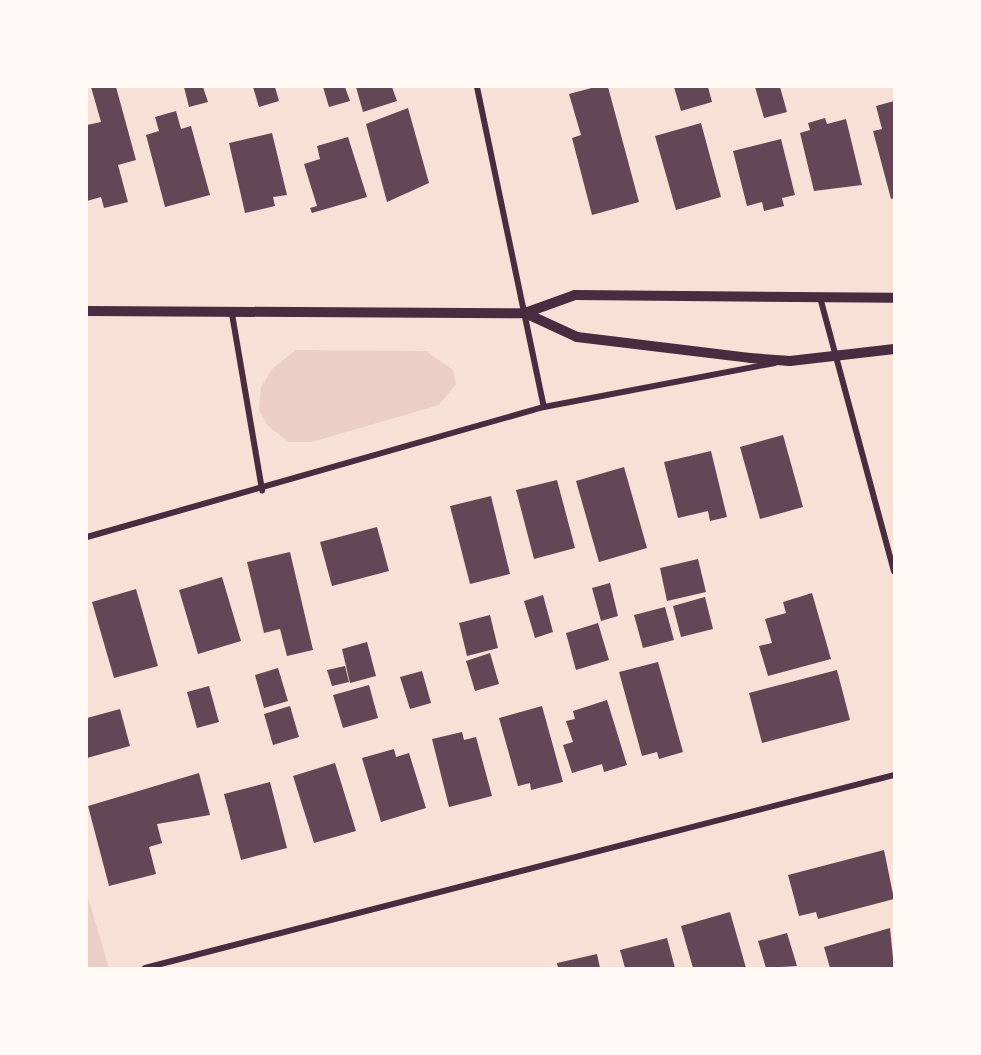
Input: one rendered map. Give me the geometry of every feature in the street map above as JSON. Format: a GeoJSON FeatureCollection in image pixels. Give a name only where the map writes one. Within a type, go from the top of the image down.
{"type":"FeatureCollection","features":[{"type":"Feature","properties":{"kind":"street"},"geometry":{"type":"LineString","coordinates":[[477,87],[544,406]]}},
{"type":"Feature","properties":{"kind":"street"},"geometry":{"type":"LineString","coordinates":[[87,311],[232,314],[525,313],[575,295],[821,301],[894,298]]}},
{"type":"Feature","properties":{"kind":"street"},"geometry":{"type":"LineString","coordinates":[[821,301],[894,571]]}},
{"type":"Feature","properties":{"kind":"street"},"geometry":{"type":"LineString","coordinates":[[525,313],[577,337],[790,360]]}},
{"type":"Feature","properties":{"kind":"street"},"geometry":{"type":"LineString","coordinates":[[232,314],[262,490]]}},
{"type":"Feature","properties":{"kind":"street"},"geometry":{"type":"LineString","coordinates":[[87,537],[262,490],[544,406],[790,360],[834,353],[894,349]]}},
{"type":"Feature","properties":{"kind":"street"},"geometry":{"type":"LineString","coordinates":[[145,968],[894,776]]}},
{"type":"Feature","properties":{"kind":"shaded area"},"geometry":{"type":"Polygon","coordinates":[[[296,350],[426,351],[453,370],[456,384],[439,405],[312,442],[289,442],[268,426],[259,410],[261,387],[273,368],[296,350]]]}},
{"type":"Feature","properties":{"kind":"shaded area"},"geometry":{"type":"Polygon","coordinates":[[[87,894],[109,968],[87,968],[87,894]]]}},
{"type":"Feature","properties":{"kind":"building"},"geometry":{"type":"Polygon","coordinates":[[[91,87],[116,87],[136,160],[118,165],[128,202],[104,208],[101,197],[87,201],[87,125],[101,122],[91,87]]]}},
{"type":"Feature","properties":{"kind":"building"},"geometry":{"type":"Polygon","coordinates":[[[184,87],[203,87],[208,102],[189,107],[184,87]]]}},
{"type":"Feature","properties":{"kind":"building"},"geometry":{"type":"Polygon","coordinates":[[[253,87],[275,87],[279,101],[259,107],[253,87]]]}},
{"type":"Feature","properties":{"kind":"building"},"geometry":{"type":"Polygon","coordinates":[[[323,87],[345,87],[350,101],[329,107],[323,87]]]}},
{"type":"Feature","properties":{"kind":"building"},"geometry":{"type":"Polygon","coordinates":[[[356,87],[392,87],[397,101],[363,112],[356,87]]]}},
{"type":"Feature","properties":{"kind":"building"},"geometry":{"type":"Polygon","coordinates":[[[595,87],[608,87],[639,202],[592,215],[572,138],[581,135],[569,94],[595,87]]]}},
{"type":"Feature","properties":{"kind":"building"},"geometry":{"type":"Polygon","coordinates":[[[674,87],[708,87],[712,102],[681,111],[674,87]]]}},
{"type":"Feature","properties":{"kind":"building"},"geometry":{"type":"Polygon","coordinates":[[[755,87],[780,87],[787,112],[764,118],[755,87]]]}},
{"type":"Feature","properties":{"kind":"building"},"geometry":{"type":"Polygon","coordinates":[[[894,101],[894,198],[891,199],[873,131],[882,129],[876,106],[894,101]]]}},
{"type":"Feature","properties":{"kind":"building"},"geometry":{"type":"Polygon","coordinates":[[[408,108],[429,183],[387,202],[366,124],[408,108]]]}},
{"type":"Feature","properties":{"kind":"building"},"geometry":{"type":"Polygon","coordinates":[[[176,111],[181,129],[191,126],[210,195],[165,207],[146,135],[159,131],[155,117],[176,111]]]}},
{"type":"Feature","properties":{"kind":"building"},"geometry":{"type":"Polygon","coordinates":[[[825,118],[827,124],[846,119],[862,185],[814,191],[800,133],[810,130],[808,123],[825,118]]]}},
{"type":"Feature","properties":{"kind":"building"},"geometry":{"type":"Polygon","coordinates":[[[701,123],[721,197],[676,210],[655,136],[701,123]]]}},
{"type":"Feature","properties":{"kind":"building"},"geometry":{"type":"Polygon","coordinates":[[[272,133],[287,195],[273,197],[275,206],[245,213],[229,143],[272,133]]]}},
{"type":"Feature","properties":{"kind":"building"},"geometry":{"type":"Polygon","coordinates":[[[348,137],[367,197],[312,213],[310,208],[317,206],[304,164],[320,159],[317,146],[348,137]]]}},
{"type":"Feature","properties":{"kind":"building"},"geometry":{"type":"Polygon","coordinates":[[[781,139],[795,195],[782,198],[784,206],[764,211],[762,202],[747,206],[733,151],[781,139]]]}},
{"type":"Feature","properties":{"kind":"building"},"geometry":{"type":"Polygon","coordinates":[[[783,435],[803,507],[760,519],[740,447],[783,435]]]}},
{"type":"Feature","properties":{"kind":"building"},"geometry":{"type":"Polygon","coordinates":[[[711,451],[727,517],[710,521],[708,511],[678,518],[664,462],[711,451]]]}},
{"type":"Feature","properties":{"kind":"building"},"geometry":{"type":"Polygon","coordinates":[[[624,467],[647,548],[599,562],[576,481],[624,467]]]}},
{"type":"Feature","properties":{"kind":"building"},"geometry":{"type":"Polygon","coordinates":[[[557,480],[575,548],[534,559],[516,490],[557,480]]]}},
{"type":"Feature","properties":{"kind":"building"},"geometry":{"type":"Polygon","coordinates":[[[491,496],[510,574],[470,584],[450,506],[491,496]]]}},
{"type":"Feature","properties":{"kind":"building"},"geometry":{"type":"Polygon","coordinates":[[[377,527],[389,571],[332,586],[320,542],[377,527]]]}},
{"type":"Feature","properties":{"kind":"building"},"geometry":{"type":"Polygon","coordinates":[[[290,552],[313,650],[287,656],[280,629],[264,633],[247,562],[290,552]]]}},
{"type":"Feature","properties":{"kind":"building"},"geometry":{"type":"Polygon","coordinates":[[[698,559],[706,592],[667,601],[660,568],[698,559]]]}},
{"type":"Feature","properties":{"kind":"building"},"geometry":{"type":"Polygon","coordinates":[[[222,577],[241,641],[198,654],[179,590],[222,577]]]}},
{"type":"Feature","properties":{"kind":"building"},"geometry":{"type":"Polygon","coordinates":[[[610,583],[618,616],[601,621],[592,588],[610,583]]]}},
{"type":"Feature","properties":{"kind":"building"},"geometry":{"type":"Polygon","coordinates":[[[136,589],[158,666],[114,678],[92,602],[136,589]]]}},
{"type":"Feature","properties":{"kind":"building"},"geometry":{"type":"Polygon","coordinates":[[[812,593],[831,659],[768,676],[759,646],[772,643],[765,619],[786,613],[783,602],[812,593]]]}},
{"type":"Feature","properties":{"kind":"building"},"geometry":{"type":"Polygon","coordinates":[[[543,595],[553,632],[535,638],[524,601],[543,595]]]}},
{"type":"Feature","properties":{"kind":"building"},"geometry":{"type":"Polygon","coordinates":[[[705,597],[713,629],[681,637],[673,606],[705,597]]]}},
{"type":"Feature","properties":{"kind":"building"},"geometry":{"type":"Polygon","coordinates":[[[665,607],[674,640],[643,648],[634,615],[665,607]]]}},
{"type":"Feature","properties":{"kind":"building"},"geometry":{"type":"Polygon","coordinates":[[[490,615],[498,648],[467,656],[459,623],[490,615]]]}},
{"type":"Feature","properties":{"kind":"building"},"geometry":{"type":"Polygon","coordinates":[[[598,623],[609,660],[576,670],[566,633],[598,623]]]}},
{"type":"Feature","properties":{"kind":"building"},"geometry":{"type":"Polygon","coordinates":[[[367,642],[376,676],[350,683],[342,649],[367,642]]]}},
{"type":"Feature","properties":{"kind":"building"},"geometry":{"type":"Polygon","coordinates":[[[490,653],[499,684],[475,691],[466,661],[490,653]]]}},
{"type":"Feature","properties":{"kind":"building"},"geometry":{"type":"Polygon","coordinates":[[[658,662],[683,752],[659,759],[657,752],[642,756],[619,672],[658,662]]]}},
{"type":"Feature","properties":{"kind":"building"},"geometry":{"type":"Polygon","coordinates":[[[345,666],[349,682],[332,686],[327,670],[345,666]]]}},
{"type":"Feature","properties":{"kind":"building"},"geometry":{"type":"Polygon","coordinates":[[[278,668],[288,701],[264,708],[255,675],[278,668]]]}},
{"type":"Feature","properties":{"kind":"building"},"geometry":{"type":"Polygon","coordinates":[[[837,670],[850,720],[762,743],[749,693],[837,670]]]}},
{"type":"Feature","properties":{"kind":"building"},"geometry":{"type":"Polygon","coordinates":[[[422,671],[431,703],[410,709],[400,677],[422,671]]]}},
{"type":"Feature","properties":{"kind":"building"},"geometry":{"type":"Polygon","coordinates":[[[369,685],[378,718],[343,728],[333,695],[369,685]]]}},
{"type":"Feature","properties":{"kind":"building"},"geometry":{"type":"Polygon","coordinates":[[[209,686],[219,722],[197,728],[187,692],[209,686]]]}},
{"type":"Feature","properties":{"kind":"building"},"geometry":{"type":"Polygon","coordinates":[[[607,700],[627,765],[604,772],[602,764],[572,773],[563,745],[573,742],[566,721],[575,719],[573,711],[607,700]]]}},
{"type":"Feature","properties":{"kind":"building"},"geometry":{"type":"Polygon","coordinates":[[[290,706],[299,737],[273,745],[264,714],[290,706]]]}},
{"type":"Feature","properties":{"kind":"building"},"geometry":{"type":"Polygon","coordinates":[[[542,706],[563,782],[531,790],[530,783],[518,786],[499,718],[542,706]]]}},
{"type":"Feature","properties":{"kind":"building"},"geometry":{"type":"Polygon","coordinates":[[[120,709],[130,746],[87,758],[87,718],[120,709]]]}},
{"type":"Feature","properties":{"kind":"building"},"geometry":{"type":"Polygon","coordinates":[[[462,732],[464,740],[476,737],[492,796],[449,807],[432,739],[462,732]]]}},
{"type":"Feature","properties":{"kind":"building"},"geometry":{"type":"Polygon","coordinates":[[[394,749],[396,757],[409,753],[426,808],[381,822],[362,758],[394,749]]]}},
{"type":"Feature","properties":{"kind":"building"},"geometry":{"type":"Polygon","coordinates":[[[335,763],[356,831],[314,843],[293,776],[335,763]]]}},
{"type":"Feature","properties":{"kind":"building"},"geometry":{"type":"Polygon","coordinates":[[[199,773],[210,815],[157,824],[162,843],[149,847],[156,874],[109,886],[88,806],[199,773]]]}},
{"type":"Feature","properties":{"kind":"building"},"geometry":{"type":"Polygon","coordinates":[[[270,782],[287,848],[241,860],[224,794],[270,782]]]}},
{"type":"Feature","properties":{"kind":"building"},"geometry":{"type":"Polygon","coordinates":[[[884,850],[894,899],[818,919],[816,912],[799,916],[788,875],[884,850]]]}},
{"type":"Feature","properties":{"kind":"building"},"geometry":{"type":"Polygon","coordinates":[[[730,912],[746,968],[693,968],[681,926],[730,912]]]}},
{"type":"Feature","properties":{"kind":"building"},"geometry":{"type":"Polygon","coordinates":[[[890,928],[894,968],[830,968],[824,947],[890,928]]]}},
{"type":"Feature","properties":{"kind":"building"},"geometry":{"type":"Polygon","coordinates":[[[787,933],[797,966],[766,968],[758,941],[787,933]]]}},
{"type":"Feature","properties":{"kind":"building"},"geometry":{"type":"Polygon","coordinates":[[[667,938],[675,968],[625,968],[620,950],[667,938]]]}},
{"type":"Feature","properties":{"kind":"building"},"geometry":{"type":"Polygon","coordinates":[[[597,954],[600,968],[558,968],[557,963],[597,954]]]}}]}
